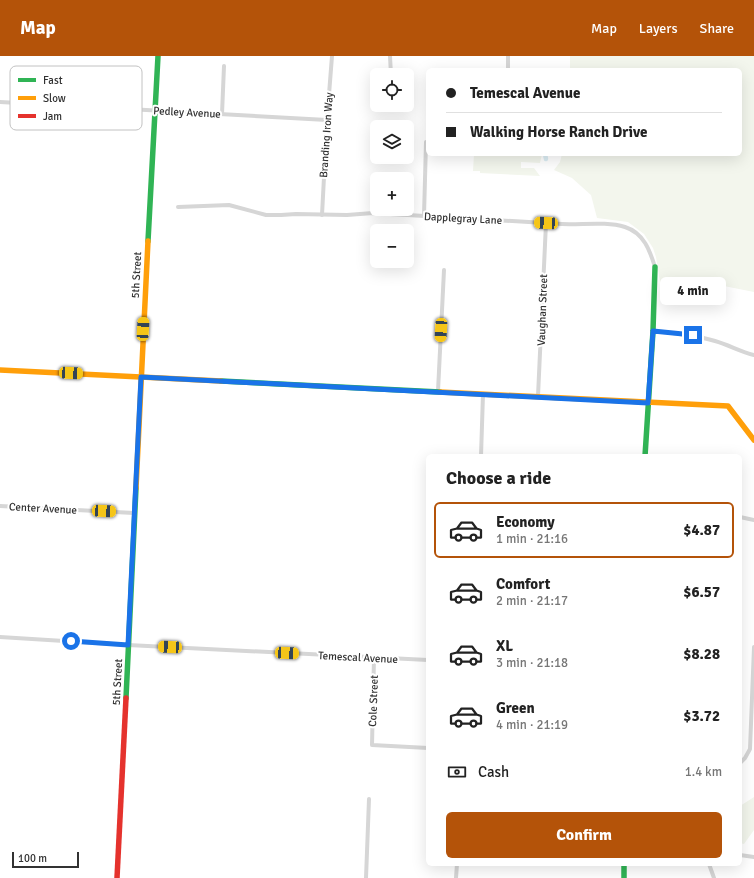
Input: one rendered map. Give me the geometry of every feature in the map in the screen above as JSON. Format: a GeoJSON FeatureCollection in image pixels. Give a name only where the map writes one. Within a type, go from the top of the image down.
{"type":"FeatureCollection","features":[{"type":"Feature","properties":{"kind":"street","name":"5th Street"},"geometry":{"type":"LineString","coordinates":[[117,878],[134,513],[158,56]]}},
{"type":"Feature","properties":{"kind":"street","name":"Branding Iron Way"},"geometry":{"type":"LineString","coordinates":[[322,215],[332,56]]}},
{"type":"Feature","properties":{"kind":"street"},"geometry":{"type":"LineString","coordinates":[[390,56],[391,68]]}},
{"type":"Feature","properties":{"kind":"street"},"geometry":{"type":"LineString","coordinates":[[508,56],[508,68]]}},
{"type":"Feature","properties":{"kind":"street"},"geometry":{"type":"LineString","coordinates":[[222,114],[224,66]]}},
{"type":"Feature","properties":{"kind":"street","name":"Pedley Avenue"},"geometry":{"type":"LineString","coordinates":[[0,102],[10,103]]}},
{"type":"Feature","properties":{"kind":"street","name":"Pedley Avenue"},"geometry":{"type":"LineString","coordinates":[[142,109],[327,120]]}},
{"type":"Feature","properties":{"kind":"street"},"geometry":{"type":"LineString","coordinates":[[424,216],[426,142]]}},
{"type":"Feature","properties":{"kind":"street","name":"Dapplegray Lane"},"geometry":{"type":"LineString","coordinates":[[178,207],[229,205],[266,215],[347,215],[373,213],[546,223],[610,224],[627,228],[640,236],[649,248],[655,267]]}},
{"type":"Feature","properties":{"kind":"street","name":"Vaughan Street"},"geometry":{"type":"LineString","coordinates":[[538,396],[546,223]]}},
{"type":"Feature","properties":{"kind":"street"},"geometry":{"type":"LineString","coordinates":[[645,454],[653,331],[655,267]]}},
{"type":"Feature","properties":{"kind":"street"},"geometry":{"type":"LineString","coordinates":[[438,391],[444,270]]}},
{"type":"Feature","properties":{"kind":"street"},"geometry":{"type":"LineString","coordinates":[[653,331],[693,335],[754,355]]}},
{"type":"Feature","properties":{"kind":"street"},"geometry":{"type":"LineString","coordinates":[[0,370],[728,406],[754,440]]}},
{"type":"Feature","properties":{"kind":"street"},"geometry":{"type":"LineString","coordinates":[[481,454],[483,394]]}},
{"type":"Feature","properties":{"kind":"street","name":"Center Avenue"},"geometry":{"type":"LineString","coordinates":[[0,506],[134,513]]}},
{"type":"Feature","properties":{"kind":"street"},"geometry":{"type":"LineString","coordinates":[[742,517],[754,520]]}},
{"type":"Feature","properties":{"kind":"street","name":"Temescal Avenue"},"geometry":{"type":"LineString","coordinates":[[0,637],[426,660]]}},
{"type":"Feature","properties":{"kind":"street"},"geometry":{"type":"LineString","coordinates":[[742,762],[750,749],[754,647]]}},
{"type":"Feature","properties":{"kind":"street","name":"Cole Street"},"geometry":{"type":"LineString","coordinates":[[374,658],[372,745],[426,748]]}},
{"type":"Feature","properties":{"kind":"street"},"geometry":{"type":"LineString","coordinates":[[366,878],[369,799]]}},
{"type":"Feature","properties":{"kind":"street"},"geometry":{"type":"LineString","coordinates":[[742,855],[754,857]]}},
{"type":"Feature","properties":{"kind":"street"},"geometry":{"type":"LineString","coordinates":[[456,878],[457,866]]}},
{"type":"Feature","properties":{"kind":"street"},"geometry":{"type":"LineString","coordinates":[[624,866],[624,878]]}},
{"type":"Feature","properties":{"kind":"street"},"geometry":{"type":"LineString","coordinates":[[710,866],[714,878]]}},
{"type":"Feature","properties":{"kind":"shaded area"},"geometry":{"type":"Polygon","coordinates":[[[570,56],[754,56],[754,292],[724,286],[661,288],[656,257],[653,248],[644,234],[628,222],[597,218],[591,195],[572,178],[554,170],[560,162],[562,156],[742,156],[742,68],[570,68],[570,56]]]}},
{"type":"Feature","properties":{"kind":"shaded area"},"geometry":{"type":"Polygon","coordinates":[[[474,156],[542,156],[540,163],[521,162],[521,168],[534,168],[540,176],[480,173],[480,171],[473,171],[474,156]]]}},
{"type":"Feature","properties":{"kind":"shaded area"},"geometry":{"type":"Polygon","coordinates":[[[754,797],[754,830],[744,844],[742,844],[742,805],[754,797]]]}},
{"type":"Feature","properties":{"kind":"traffic: fast"},"geometry":{"type":"LineString","coordinates":[[148,241],[158,56]]}},
{"type":"Feature","properties":{"kind":"traffic: fast"},"geometry":{"type":"LineString","coordinates":[[645,454],[653,331],[655,267]]}},
{"type":"Feature","properties":{"kind":"traffic: fast"},"geometry":{"type":"LineString","coordinates":[[221,381],[440,392]]}},
{"type":"Feature","properties":{"kind":"traffic: fast"},"geometry":{"type":"LineString","coordinates":[[126,698],[136,488]]}},
{"type":"Feature","properties":{"kind":"traffic: fast"},"geometry":{"type":"LineString","coordinates":[[624,866],[624,878]]}},
{"type":"Feature","properties":{"kind":"traffic: slow"},"geometry":{"type":"LineString","coordinates":[[136,488],[148,241]]}},
{"type":"Feature","properties":{"kind":"traffic: slow"},"geometry":{"type":"LineString","coordinates":[[0,370],[221,381]]}},
{"type":"Feature","properties":{"kind":"traffic: slow"},"geometry":{"type":"LineString","coordinates":[[440,392],[728,406],[754,440]]}},
{"type":"Feature","properties":{"kind":"traffic: jam"},"geometry":{"type":"LineString","coordinates":[[117,878],[126,698]]}},
{"type":"Feature","properties":{"kind":"route"},"geometry":{"type":"LineString","coordinates":[[71,641],[128,645],[141,377],[538,396],[648,403],[653,331],[693,335]]}}]}
